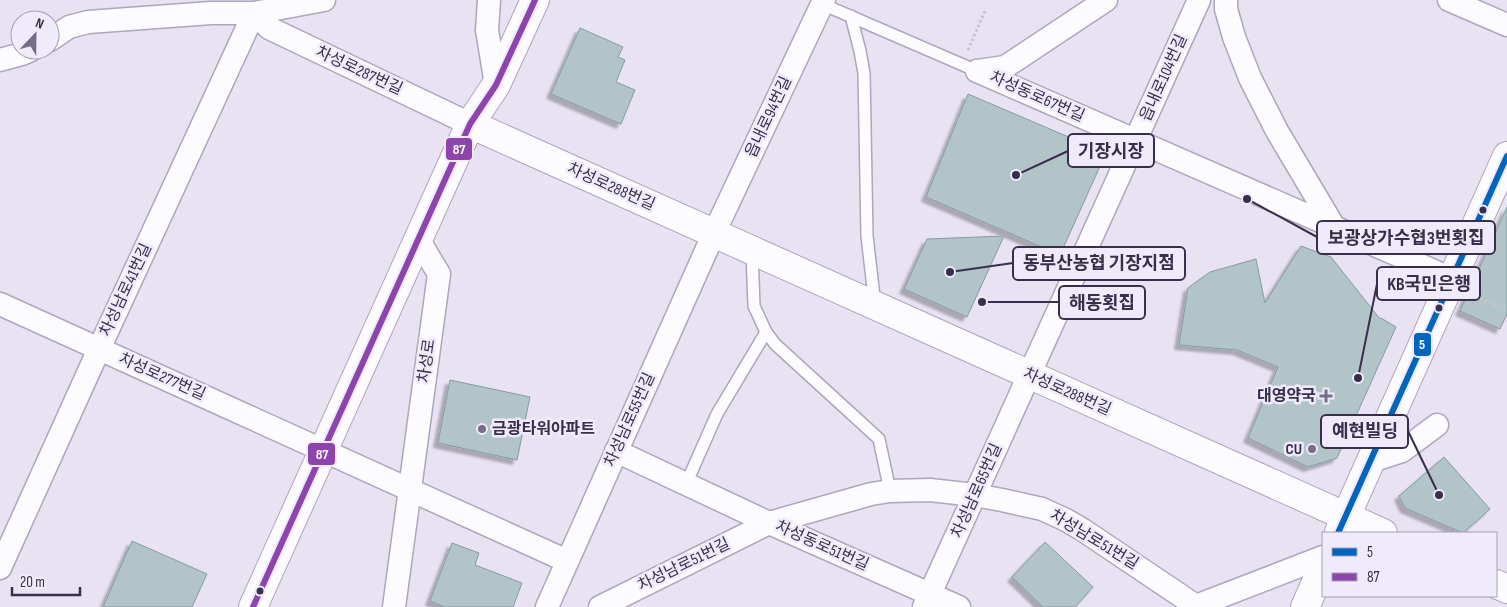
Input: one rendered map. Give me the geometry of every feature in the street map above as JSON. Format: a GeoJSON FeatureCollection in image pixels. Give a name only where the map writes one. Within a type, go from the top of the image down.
{"type":"FeatureCollection","features":[{"type":"Feature","properties":{"kind":"street"},"geometry":{"type":"LineString","coordinates":[[60,34],[70,27],[88,22],[210,13],[254,12],[324,0]]}},
{"type":"Feature","properties":{"kind":"street"},"geometry":{"type":"LineString","coordinates":[[489,0],[487,30],[496,85]]}},
{"type":"Feature","properties":{"kind":"street"},"geometry":{"type":"LineString","coordinates":[[253,607],[470,124],[496,85],[535,0]]}},
{"type":"Feature","properties":{"kind":"street"},"geometry":{"type":"LineString","coordinates":[[970,68],[1005,67],[1106,0]]}},
{"type":"Feature","properties":{"kind":"street","name":"읍내로104번길"},"geometry":{"type":"LineString","coordinates":[[1029,375],[1199,0]]}},
{"type":"Feature","properties":{"kind":"street"},"geometry":{"type":"LineString","coordinates":[[1226,0],[1226,8],[1234,38],[1250,78],[1277,131],[1334,227]]}},
{"type":"Feature","properties":{"kind":"street"},"geometry":{"type":"LineString","coordinates":[[1449,0],[1507,25]]}},
{"type":"Feature","properties":{"kind":"street","name":"읍내로94번길"},"geometry":{"type":"LineString","coordinates":[[714,233],[823,2]]}},
{"type":"Feature","properties":{"kind":"street","name":"차성로287번길"},"geometry":{"type":"LineString","coordinates":[[254,12],[269,28],[470,124]]}},
{"type":"Feature","properties":{"kind":"street","name":"차성남로41번길"},"geometry":{"type":"LineString","coordinates":[[0,568],[254,12]]}},
{"type":"Feature","properties":{"kind":"street","name":"차성동로67번길"},"geometry":{"type":"LineString","coordinates":[[970,68],[1334,227],[1451,282]]}},
{"type":"Feature","properties":{"kind":"street","name":"차성로288번길"},"geometry":{"type":"LineString","coordinates":[[470,124],[1029,375],[1342,525],[1378,532]]}},
{"type":"Feature","properties":{"kind":"street"},"geometry":{"type":"LineString","coordinates":[[1342,525],[1507,156]]}},
{"type":"Feature","properties":{"kind":"street","name":"차성남로55번길"},"geometry":{"type":"LineString","coordinates":[[547,607],[714,233]]}},
{"type":"Feature","properties":{"kind":"street","name":"차성로"},"geometry":{"type":"LineString","coordinates":[[409,489],[439,274],[418,239]]}},
{"type":"Feature","properties":{"kind":"street","name":"차성로277번길"},"geometry":{"type":"LineString","coordinates":[[0,304],[324,450]]}},
{"type":"Feature","properties":{"kind":"street","name":"차성남로65번길"},"geometry":{"type":"LineString","coordinates":[[927,601],[1029,375]]}},
{"type":"Feature","properties":{"kind":"street"},"geometry":{"type":"LineString","coordinates":[[1371,461],[1402,451],[1437,425]]}},
{"type":"Feature","properties":{"kind":"street"},"geometry":{"type":"LineString","coordinates":[[324,450],[567,561]]}},
{"type":"Feature","properties":{"kind":"street","name":"차성동로51번길"},"geometry":{"type":"LineString","coordinates":[[616,451],[770,523],[927,601],[959,607]]}},
{"type":"Feature","properties":{"kind":"street"},"geometry":{"type":"LineString","coordinates":[[394,607],[409,489]]}},
{"type":"Feature","properties":{"kind":"street","name":"차성남로51번길"},"geometry":{"type":"LineString","coordinates":[[600,607],[770,523],[871,494],[890,491],[930,490],[975,494],[1042,510],[1066,520],[1196,606],[1322,557]]}},
{"type":"Feature","properties":{"kind":"street"},"geometry":{"type":"LineString","coordinates":[[1306,607],[1322,569]]}},
{"type":"Feature","properties":{"kind":"lane","name":"차성동로67번길"},"geometry":{"type":"LineString","coordinates":[[823,2],[970,68]]}},
{"type":"Feature","properties":{"kind":"lane"},"geometry":{"type":"LineString","coordinates":[[851,16],[864,73],[867,236],[875,306]]}},
{"type":"Feature","properties":{"kind":"lane"},"geometry":{"type":"LineString","coordinates":[[934,66],[939,55]]}},
{"type":"Feature","properties":{"kind":"lane"},"geometry":{"type":"LineString","coordinates":[[752,250],[754,306],[766,332],[774,344],[879,440],[890,491]]}},
{"type":"Feature","properties":{"kind":"lane"},"geometry":{"type":"LineString","coordinates":[[686,484],[717,414],[766,332]]}},
{"type":"Feature","properties":{"kind":"path"},"geometry":{"type":"LineString","coordinates":[[970,68],[985,11]]}},
{"type":"Feature","properties":{"kind":"path"},"geometry":{"type":"LineString","coordinates":[[1451,282],[1507,310]]}},
{"type":"Feature","properties":{"kind":"building"},"geometry":{"type":"Polygon","coordinates":[[[580,28],[623,47],[618,57],[625,60],[616,82],[635,90],[621,124],[551,94],[580,28]]]}},
{"type":"Feature","properties":{"kind":"building"},"geometry":{"type":"Polygon","coordinates":[[[968,94],[1106,153],[1060,255],[926,197],[968,94]]]}},
{"type":"Feature","properties":{"kind":"building"},"geometry":{"type":"Polygon","coordinates":[[[1507,207],[1507,314],[1500,329],[1460,311],[1507,207]]]}},
{"type":"Feature","properties":{"kind":"building"},"geometry":{"type":"Polygon","coordinates":[[[1004,236],[967,317],[904,289],[927,239],[1004,236]]]}},
{"type":"Feature","properties":{"kind":"building"},"geometry":{"type":"Polygon","coordinates":[[[1301,246],[1331,257],[1380,319],[1396,327],[1337,458],[1308,467],[1248,438],[1278,367],[1237,350],[1179,345],[1188,288],[1210,272],[1256,259],[1265,303],[1301,246]]]}},
{"type":"Feature","properties":{"kind":"building","name":"금광타워아파트"},"geometry":{"type":"Polygon","coordinates":[[[450,380],[530,397],[517,460],[438,443],[450,380]]]}},
{"type":"Feature","properties":{"kind":"building"},"geometry":{"type":"Polygon","coordinates":[[[1444,457],[1490,509],[1464,532],[1461,532],[1405,508],[1399,496],[1444,457]]]}},
{"type":"Feature","properties":{"kind":"building"},"geometry":{"type":"Polygon","coordinates":[[[132,541],[207,574],[192,607],[103,607],[132,541]]]}},
{"type":"Feature","properties":{"kind":"building"},"geometry":{"type":"Polygon","coordinates":[[[1045,542],[1093,587],[1075,607],[1043,607],[1012,577],[1045,542]]]}},
{"type":"Feature","properties":{"kind":"building"},"geometry":{"type":"Polygon","coordinates":[[[452,543],[479,553],[475,565],[522,583],[513,607],[445,607],[430,601],[452,543]]]}},
{"type":"Feature","properties":{"kind":"transit line","name":"87"},"geometry":{"type":"LineString","coordinates":[[253,607],[470,124],[496,85],[535,0]]}},
{"type":"Feature","properties":{"kind":"transit line","name":"5"},"geometry":{"type":"LineString","coordinates":[[1338,532],[1507,156]]}},
{"type":"Feature","properties":{"kind":"place","name":"기장시장"},"geometry":{"type":"Point","coordinates":[1016,175]}},
{"type":"Feature","properties":{"kind":"place","name":"보광상가수협3번횟집"},"geometry":{"type":"Point","coordinates":[1247,199]}},
{"type":"Feature","properties":{"kind":"place","name":"동부산농협 기장지점"},"geometry":{"type":"Point","coordinates":[950,272]}},
{"type":"Feature","properties":{"kind":"place","name":"해동횟집"},"geometry":{"type":"Point","coordinates":[982,302]}},
{"type":"Feature","properties":{"kind":"place","name":"KB국민은행"},"geometry":{"type":"Point","coordinates":[1358,378]}},
{"type":"Feature","properties":{"kind":"place","name":"대영약국"},"geometry":{"type":"Point","coordinates":[1326,396]}},
{"type":"Feature","properties":{"kind":"place","name":"금광타워아파트"},"geometry":{"type":"Point","coordinates":[482,429]}},
{"type":"Feature","properties":{"kind":"place","name":"CU"},"geometry":{"type":"Point","coordinates":[1312,449]}},
{"type":"Feature","properties":{"kind":"place","name":"예현빌딩"},"geometry":{"type":"Point","coordinates":[1439,495]}}]}
